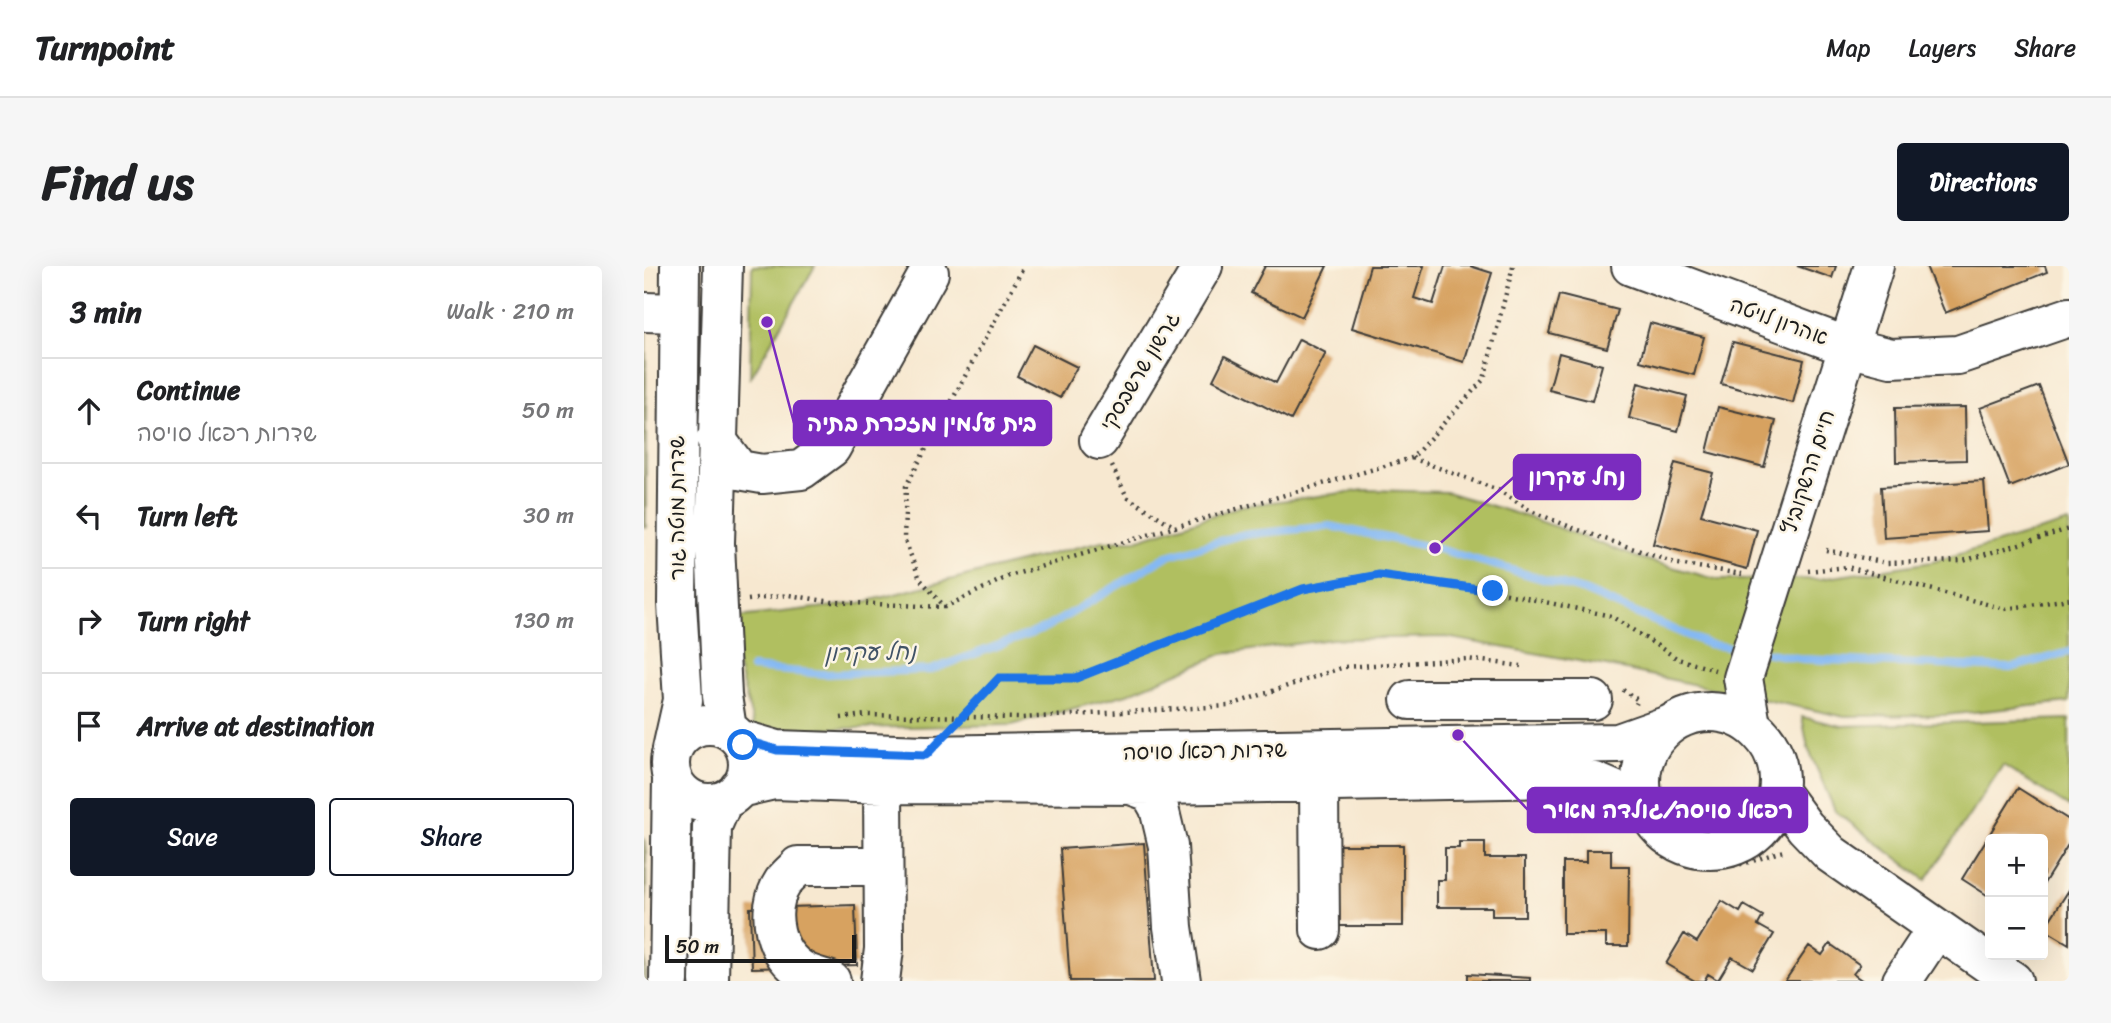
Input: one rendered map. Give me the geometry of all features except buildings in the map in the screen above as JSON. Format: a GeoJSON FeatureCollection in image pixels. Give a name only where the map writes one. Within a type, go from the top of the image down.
{"type":"FeatureCollection","features":[{"type":"Feature","properties":{"kind":"street","name":"שדרות מוטה גור"},"geometry":{"type":"LineString","coordinates":[[669,981],[672,764],[683,700],[661,312],[680,266]]}},
{"type":"Feature","properties":{"kind":"street","name":"שדרות מוטה גור"},"geometry":{"type":"LineString","coordinates":[[723,266],[715,542],[722,696],[733,734]]}},
{"type":"Feature","properties":{"kind":"street","name":"גרשון שרשבסקי"},"geometry":{"type":"LineString","coordinates":[[1099,440],[1203,266]]}},
{"type":"Feature","properties":{"kind":"street","name":"אהרון לויטה"},"geometry":{"type":"LineString","coordinates":[[1631,266],[1848,347],[1891,358],[1958,355],[2069,317]]}},
{"type":"Feature","properties":{"kind":"street","name":"חיים הרשקוביץ"},"geometry":{"type":"LineString","coordinates":[[1751,725],[1743,678],[1761,585],[1848,347],[1874,266]]}},
{"type":"Feature","properties":{"kind":"street"},"geometry":{"type":"LineString","coordinates":[[716,439],[740,470],[762,474],[801,470],[831,448],[929,273]]}},
{"type":"Feature","properties":{"kind":"street"},"geometry":{"type":"LineString","coordinates":[[715,542],[733,497],[762,474]]}},
{"type":"Feature","properties":{"kind":"street","name":"חיים הרשקוביץ"},"geometry":{"type":"LineString","coordinates":[[1710,712],[1725,701],[1743,678]]}},
{"type":"Feature","properties":{"kind":"street"},"geometry":{"type":"LineString","coordinates":[[1410,700],[1506,700],[1604,692]]}},
{"type":"Feature","properties":{"kind":"street"},"geometry":{"type":"LineString","coordinates":[[1506,700],[1506,746]]}},
{"type":"Feature","properties":{"kind":"street"},"geometry":{"type":"LineString","coordinates":[[1742,842],[1766,821],[1779,792],[1779,770],[1772,749],[1751,725],[1732,715],[1710,712],[1688,715],[1669,725],[1654,740],[1644,759],[1641,781],[1643,817],[1688,846],[1710,850],[1742,842],[1782,839],[1831,854]]}},
{"type":"Feature","properties":{"kind":"street"},"geometry":{"type":"LineString","coordinates":[[709,981],[712,826],[748,768],[748,756],[733,734],[714,724],[688,729],[672,764],[691,799],[712,803],[731,794]]}},
{"type":"Feature","properties":{"kind":"street","name":"שדרות רפאל סויסה"},"geometry":{"type":"LineString","coordinates":[[733,734],[777,750],[926,755],[1618,743],[1669,725]]}},
{"type":"Feature","properties":{"kind":"street","name":"שדרות רפאל סויסה"},"geometry":{"type":"LineString","coordinates":[[731,794],[774,780],[883,784],[1131,785],[1557,778],[1595,782],[1643,817]]}},
{"type":"Feature","properties":{"kind":"street"},"geometry":{"type":"LineString","coordinates":[[1319,782],[1320,930]]}},
{"type":"Feature","properties":{"kind":"street"},"geometry":{"type":"LineString","coordinates":[[880,981],[884,949],[883,784]]}},
{"type":"Feature","properties":{"kind":"street"},"geometry":{"type":"LineString","coordinates":[[1168,846],[1173,818],[1188,797],[1208,784]]}},
{"type":"Feature","properties":{"kind":"street"},"geometry":{"type":"LineString","coordinates":[[1131,785],[1150,792],[1159,808],[1168,846],[1173,927],[1181,981]]}},
{"type":"Feature","properties":{"kind":"street"},"geometry":{"type":"LineString","coordinates":[[1779,792],[1805,827],[1831,854],[2013,981]]}},
{"type":"Feature","properties":{"kind":"street"},"geometry":{"type":"LineString","coordinates":[[831,981],[803,971],[783,951],[772,924],[775,901],[783,882],[798,866],[883,866]]}},
{"type":"Feature","properties":{"kind":"street"},"geometry":{"type":"LineString","coordinates":[[1902,981],[1937,928]]}},
{"type":"Feature","properties":{"kind":"path"},"geometry":{"type":"LineString","coordinates":[[740,603],[789,595],[832,602],[945,607],[1009,576],[1412,458],[1484,379],[1513,266]]}},
{"type":"Feature","properties":{"kind":"path"},"geometry":{"type":"LineString","coordinates":[[945,607],[920,579],[904,538],[906,486],[1022,270]]}},
{"type":"Feature","properties":{"kind":"path"},"geometry":{"type":"LineString","coordinates":[[1099,440],[1127,497],[1175,527]]}},
{"type":"Feature","properties":{"kind":"path"},"geometry":{"type":"LineString","coordinates":[[1412,458],[1499,490],[1531,511],[1573,528],[1678,564],[1761,585],[1847,567],[2005,609],[2069,599]]}},
{"type":"Feature","properties":{"kind":"path"},"geometry":{"type":"LineString","coordinates":[[1826,550],[1886,563],[1963,561],[2069,529]]}},
{"type":"Feature","properties":{"kind":"path"},"geometry":{"type":"LineString","coordinates":[[926,755],[999,678],[1076,678],[1303,589],[1379,575],[1493,591],[1611,616],[1678,659],[1743,678]]}},
{"type":"Feature","properties":{"kind":"path"},"geometry":{"type":"LineString","coordinates":[[839,718],[865,715],[1021,718],[1227,706],[1344,667],[1467,659],[1535,668]]}},
{"type":"Feature","properties":{"kind":"path"},"geometry":{"type":"LineString","coordinates":[[1604,692],[1638,700],[1618,743]]}},
{"type":"Feature","properties":{"kind":"path"},"geometry":{"type":"LineString","coordinates":[[1643,817],[1671,858],[1716,868],[1741,865],[1783,850],[1793,853]]}},
{"type":"Feature","properties":{"kind":"green space"},"geometry":{"type":"Polygon","coordinates":[[[752,266],[815,266],[750,379],[752,266]]]}},
{"type":"Feature","properties":{"kind":"green space"},"geometry":{"type":"Polygon","coordinates":[[[646,332],[646,527],[644,527],[646,332]]]}},
{"type":"Feature","properties":{"kind":"green space"},"geometry":{"type":"Polygon","coordinates":[[[1365,490],[1447,492],[1540,521],[1636,557],[1719,580],[1820,579],[1932,562],[2069,522],[2069,702],[1945,715],[1841,716],[1612,667],[1446,637],[1331,639],[1222,654],[1127,694],[1012,725],[755,730],[732,646],[730,618],[860,603],[1102,541],[1136,540],[1241,506],[1365,490]]]}},
{"type":"Feature","properties":{"kind":"green space"},"geometry":{"type":"Polygon","coordinates":[[[1802,717],[1842,726],[2069,719],[2069,807],[2003,765],[1926,880],[1835,811],[1808,748],[1802,717]]]}},
{"type":"Feature","properties":{"kind":"green space"},"geometry":{"type":"Polygon","coordinates":[[[644,837],[646,855],[645,981],[644,981],[644,837]]]}},
{"type":"Feature","properties":{"kind":"waterway","name":"נחל עקרון"},"geometry":{"type":"LineString","coordinates":[[752,668],[824,674],[931,670],[1046,628],[1167,556],[1240,535],[1330,526],[1435,548],[1584,591],[1708,644],[1740,649]]}},
{"type":"Feature","properties":{"kind":"waterway","name":"נחל עקרון"},"geometry":{"type":"LineString","coordinates":[[1763,652],[1803,659],[2011,668],[2069,652]]}},
{"type":"Feature","properties":{"kind":"place","name":"בית עלמין מזכרת בתיה"},"geometry":{"type":"Point","coordinates":[767,322]}},
{"type":"Feature","properties":{"kind":"place","name":"נחל עקרון"},"geometry":{"type":"Point","coordinates":[1435,548]}},
{"type":"Feature","properties":{"kind":"place","name":"רפאל סויסה/גולדה מאיר"},"geometry":{"type":"Point","coordinates":[1458,735]}},
{"type":"Feature","properties":{"kind":"route"},"geometry":{"type":"LineString","coordinates":[[743,745],[740,739],[777,750],[926,755],[999,678],[1076,678],[1303,589],[1379,575],[1493,591]]}}]}
